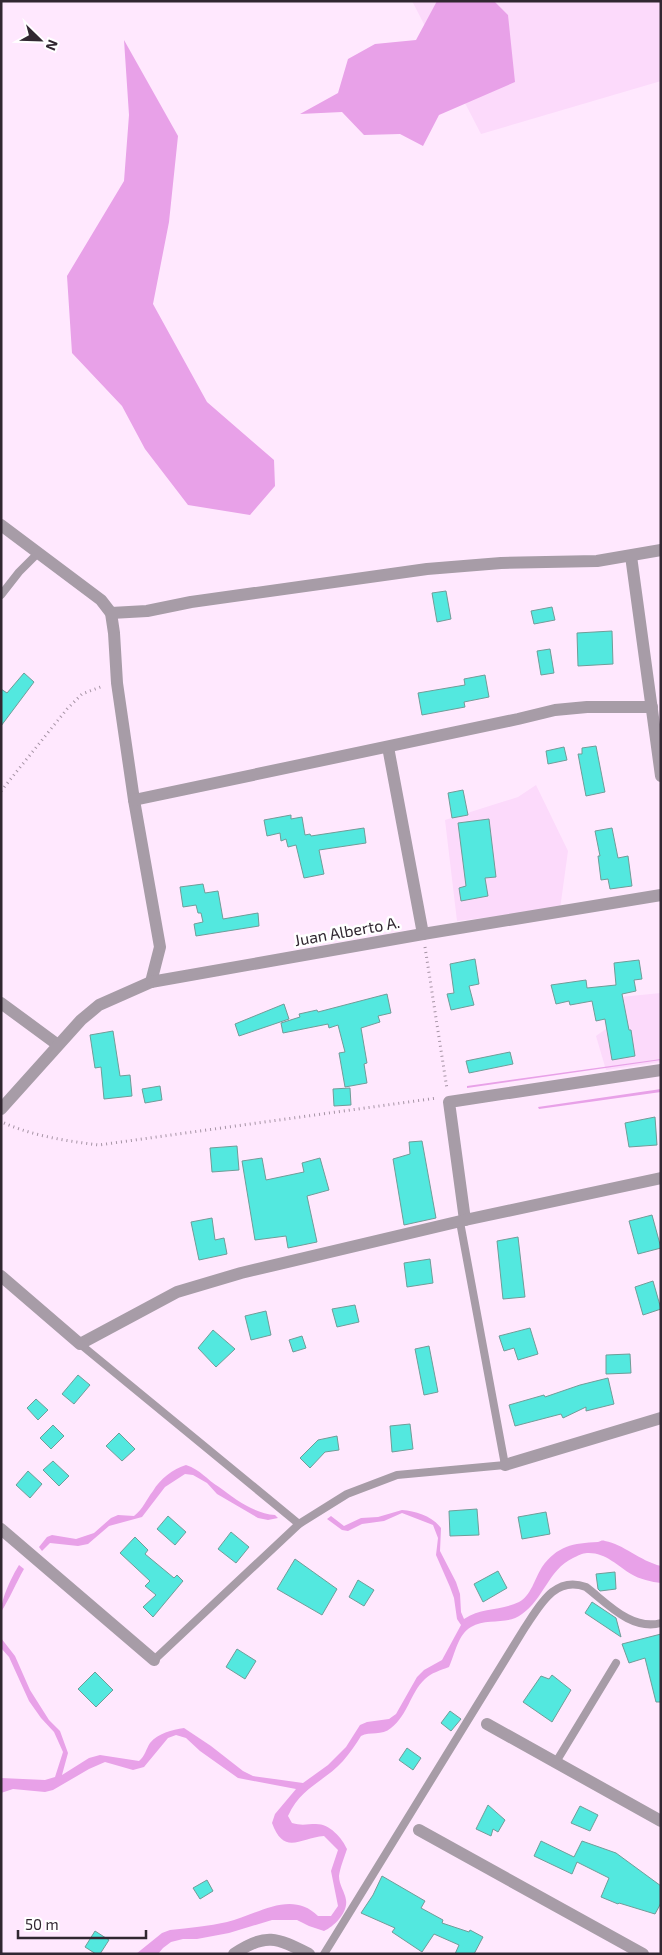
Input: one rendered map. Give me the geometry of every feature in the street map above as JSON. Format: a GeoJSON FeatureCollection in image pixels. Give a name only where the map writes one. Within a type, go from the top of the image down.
{"type":"FeatureCollection","features":[{"type":"Feature","properties":{"kind":"street"},"geometry":{"type":"LineString","coordinates":[[1,525],[101,600],[110,613],[114,632],[117,683],[134,800],[160,947],[151,982]]}},
{"type":"Feature","properties":{"kind":"street"},"geometry":{"type":"LineString","coordinates":[[110,613],[148,610],[190,602],[427,570],[501,563],[597,561],[661,550]]}},
{"type":"Feature","properties":{"kind":"street"},"geometry":{"type":"LineString","coordinates":[[631,556],[661,776]]}},
{"type":"Feature","properties":{"kind":"street"},"geometry":{"type":"LineString","coordinates":[[134,800],[555,710],[605,705],[652,707]]}},
{"type":"Feature","properties":{"kind":"street"},"geometry":{"type":"LineString","coordinates":[[388,747],[423,934]]}},
{"type":"Feature","properties":{"kind":"street","name":"Juan Alberto A."},"geometry":{"type":"LineString","coordinates":[[1,1109],[81,1020],[99,1005],[151,982],[661,894]]}},
{"type":"Feature","properties":{"kind":"street"},"geometry":{"type":"LineString","coordinates":[[1,1003],[58,1045]]}},
{"type":"Feature","properties":{"kind":"street"},"geometry":{"type":"LineString","coordinates":[[463,1221],[449,1099],[661,1070]]}},
{"type":"Feature","properties":{"kind":"street"},"geometry":{"type":"LineString","coordinates":[[1,1276],[80,1344],[177,1292],[241,1272],[661,1178]]}},
{"type":"Feature","properties":{"kind":"street"},"geometry":{"type":"LineString","coordinates":[[505,1465],[661,1418]]}},
{"type":"Feature","properties":{"kind":"street"},"geometry":{"type":"LineString","coordinates":[[1,1529],[154,1660]]}},
{"type":"Feature","properties":{"kind":"street"},"geometry":{"type":"LineString","coordinates":[[487,1724],[661,1821]]}},
{"type":"Feature","properties":{"kind":"street"},"geometry":{"type":"LineString","coordinates":[[418,1830],[643,1954]]}},
{"type":"Feature","properties":{"kind":"street"},"geometry":{"type":"LineString","coordinates":[[234,1954],[249,1943],[264,1940],[280,1940],[309,1954]]}},
{"type":"Feature","properties":{"kind":"lane"},"geometry":{"type":"LineString","coordinates":[[1,596],[19,572],[38,553]]}},
{"type":"Feature","properties":{"kind":"lane"},"geometry":{"type":"LineString","coordinates":[[154,1660],[299,1524],[347,1494],[398,1474],[505,1465],[463,1221]]}},
{"type":"Feature","properties":{"kind":"lane"},"geometry":{"type":"LineString","coordinates":[[80,1344],[299,1524]]}},
{"type":"Feature","properties":{"kind":"lane"},"geometry":{"type":"LineString","coordinates":[[324,1954],[524,1629],[550,1592],[564,1585],[580,1585],[586,1587],[631,1621],[644,1624],[661,1623]]}},
{"type":"Feature","properties":{"kind":"lane"},"geometry":{"type":"LineString","coordinates":[[556,1762],[616,1663]]}},
{"type":"Feature","properties":{"kind":"path"},"geometry":{"type":"LineString","coordinates":[[1,791],[82,694],[97,687],[117,683]]}},
{"type":"Feature","properties":{"kind":"path"},"geometry":{"type":"LineString","coordinates":[[1,1122],[18,1129],[61,1140],[99,1145],[449,1099],[423,934]]}},
{"type":"Feature","properties":{"kind":"shaded area"},"geometry":{"type":"Polygon","coordinates":[[[412,1],[661,1],[661,81],[481,134],[412,1]]]}},
{"type":"Feature","properties":{"kind":"shaded area"},"geometry":{"type":"Polygon","coordinates":[[[437,1],[494,1],[508,15],[515,82],[439,115],[423,146],[400,134],[364,135],[342,112],[300,114],[338,93],[348,59],[375,44],[416,40],[437,1]]]}},
{"type":"Feature","properties":{"kind":"shaded area"},"geometry":{"type":"Polygon","coordinates":[[[124,40],[178,136],[169,222],[153,304],[207,402],[274,460],[275,486],[250,515],[188,505],[145,449],[122,406],[72,353],[67,276],[124,181],[129,115],[124,40]]]}},
{"type":"Feature","properties":{"kind":"shaded area"},"geometry":{"type":"Polygon","coordinates":[[[536,785],[568,851],[560,909],[457,921],[445,820],[518,797],[536,785]]]}},
{"type":"Feature","properties":{"kind":"shaded area"},"geometry":{"type":"Polygon","coordinates":[[[661,993],[661,1062],[606,1070],[596,1036],[606,1029],[600,999],[661,993]]]}},
{"type":"Feature","properties":{"kind":"shaded area"},"geometry":{"type":"Polygon","coordinates":[[[661,1060],[467,1088],[467,1086],[661,1060]]]}},
{"type":"Feature","properties":{"kind":"shaded area"},"geometry":{"type":"Polygon","coordinates":[[[661,1089],[661,1092],[539,1109],[538,1107],[661,1089]]]}},
{"type":"Feature","properties":{"kind":"shaded area"},"geometry":{"type":"Polygon","coordinates":[[[186,1465],[200,1472],[214,1484],[246,1505],[260,1512],[275,1515],[278,1518],[268,1520],[258,1518],[217,1494],[207,1483],[193,1475],[185,1474],[165,1487],[142,1517],[109,1526],[88,1544],[78,1546],[50,1543],[42,1551],[39,1547],[47,1537],[52,1535],[76,1539],[94,1533],[111,1518],[118,1515],[134,1516],[167,1475],[186,1465]]]}},
{"type":"Feature","properties":{"kind":"shaded area"},"geometry":{"type":"Polygon","coordinates":[[[402,1510],[423,1515],[433,1520],[441,1528],[440,1551],[456,1582],[464,1619],[471,1615],[519,1602],[527,1596],[542,1567],[554,1554],[566,1547],[581,1543],[603,1541],[612,1543],[653,1564],[661,1566],[661,1583],[634,1576],[611,1560],[594,1553],[585,1553],[573,1558],[558,1570],[536,1601],[522,1614],[510,1620],[477,1624],[467,1630],[460,1639],[449,1667],[433,1673],[425,1679],[397,1723],[384,1732],[361,1736],[353,1749],[336,1768],[299,1798],[288,1816],[292,1823],[326,1826],[339,1836],[347,1849],[339,1876],[346,1905],[340,1918],[328,1929],[324,1931],[297,1920],[272,1920],[229,1933],[171,1942],[158,1954],[136,1954],[162,1933],[170,1930],[227,1922],[274,1906],[285,1904],[297,1905],[308,1908],[318,1916],[331,1916],[338,1906],[331,1871],[338,1850],[324,1836],[294,1843],[287,1842],[277,1833],[272,1823],[275,1814],[296,1789],[238,1778],[200,1751],[186,1738],[176,1735],[168,1738],[144,1767],[133,1770],[105,1762],[53,1790],[45,1792],[13,1789],[1,1793],[1,1778],[45,1780],[55,1777],[63,1752],[54,1732],[29,1701],[9,1657],[1,1648],[1,1638],[15,1656],[30,1690],[49,1720],[60,1731],[68,1753],[62,1775],[89,1758],[100,1755],[139,1761],[150,1743],[161,1734],[184,1728],[243,1771],[253,1776],[303,1783],[328,1765],[346,1747],[360,1725],[367,1722],[389,1719],[396,1714],[417,1677],[424,1670],[442,1660],[461,1625],[457,1619],[454,1598],[436,1555],[438,1538],[433,1525],[402,1513],[384,1521],[362,1524],[348,1531],[342,1530],[327,1519],[331,1516],[344,1526],[361,1518],[378,1517],[402,1510]]]}},
{"type":"Feature","properties":{"kind":"shaded area"},"geometry":{"type":"Polygon","coordinates":[[[19,1565],[24,1569],[1,1612],[5,1594],[19,1565]]]}},
{"type":"Feature","properties":{"kind":"building"},"geometry":{"type":"Polygon","coordinates":[[[446,591],[451,619],[437,622],[432,593],[446,591]]]}},
{"type":"Feature","properties":{"kind":"building"},"geometry":{"type":"Polygon","coordinates":[[[552,607],[555,620],[534,624],[531,611],[552,607]]]}},
{"type":"Feature","properties":{"kind":"building"},"geometry":{"type":"Polygon","coordinates":[[[612,631],[613,664],[578,666],[577,633],[612,631]]]}},
{"type":"Feature","properties":{"kind":"building"},"geometry":{"type":"Polygon","coordinates":[[[550,649],[554,673],[541,675],[537,651],[550,649]]]}},
{"type":"Feature","properties":{"kind":"building"},"geometry":{"type":"Polygon","coordinates":[[[24,673],[34,682],[1,726],[1,689],[7,693],[24,673]]]}},
{"type":"Feature","properties":{"kind":"building"},"geometry":{"type":"Polygon","coordinates":[[[485,675],[489,697],[464,702],[465,707],[422,715],[418,693],[465,685],[464,679],[485,675]]]}},
{"type":"Feature","properties":{"kind":"building"},"geometry":{"type":"Polygon","coordinates":[[[596,746],[605,792],[586,796],[578,754],[582,754],[582,748],[596,746]]]}},
{"type":"Feature","properties":{"kind":"building"},"geometry":{"type":"Polygon","coordinates":[[[564,747],[567,760],[548,764],[546,751],[564,747]]]}},
{"type":"Feature","properties":{"kind":"building"},"geometry":{"type":"Polygon","coordinates":[[[463,790],[468,815],[452,818],[448,793],[463,790]]]}},
{"type":"Feature","properties":{"kind":"building"},"geometry":{"type":"Polygon","coordinates":[[[291,815],[291,819],[302,817],[305,835],[310,834],[311,836],[364,828],[366,843],[319,850],[324,874],[304,878],[296,845],[288,847],[286,839],[281,841],[280,833],[267,836],[264,820],[291,815]]]}},
{"type":"Feature","properties":{"kind":"building"},"geometry":{"type":"Polygon","coordinates":[[[489,819],[496,877],[485,878],[488,896],[461,901],[459,888],[466,886],[458,823],[489,819]]]}},
{"type":"Feature","properties":{"kind":"building"},"geometry":{"type":"Polygon","coordinates":[[[612,828],[618,858],[628,856],[632,886],[610,889],[608,879],[601,880],[598,856],[600,856],[595,831],[612,828]]]}},
{"type":"Feature","properties":{"kind":"building"},"geometry":{"type":"Polygon","coordinates":[[[203,884],[205,893],[218,891],[223,919],[258,913],[259,926],[196,936],[194,924],[203,922],[201,913],[198,913],[196,905],[183,907],[180,887],[203,884]]]}},
{"type":"Feature","properties":{"kind":"building"},"geometry":{"type":"Polygon","coordinates":[[[475,959],[479,984],[469,986],[474,1005],[451,1010],[447,994],[454,993],[450,964],[475,959]]]}},
{"type":"Feature","properties":{"kind":"building"},"geometry":{"type":"Polygon","coordinates":[[[639,960],[642,979],[634,980],[636,991],[622,994],[635,1056],[612,1060],[605,1019],[596,1021],[592,1001],[570,1005],[569,1001],[556,1004],[551,985],[586,980],[587,988],[616,985],[614,963],[639,960]]]}},
{"type":"Feature","properties":{"kind":"building"},"geometry":{"type":"Polygon","coordinates":[[[387,994],[391,1013],[378,1016],[380,1022],[361,1028],[367,1063],[364,1064],[367,1083],[345,1087],[339,1053],[345,1052],[338,1025],[329,1028],[328,1024],[283,1033],[281,1023],[300,1017],[299,1014],[317,1010],[318,1012],[387,994]]]}},
{"type":"Feature","properties":{"kind":"building"},"geometry":{"type":"Polygon","coordinates":[[[284,1004],[289,1019],[239,1036],[235,1024],[284,1004]]]}},
{"type":"Feature","properties":{"kind":"building"},"geometry":{"type":"Polygon","coordinates":[[[113,1031],[120,1076],[130,1075],[132,1096],[104,1099],[101,1067],[95,1068],[90,1035],[113,1031]]]}},
{"type":"Feature","properties":{"kind":"building"},"geometry":{"type":"Polygon","coordinates":[[[510,1052],[513,1064],[469,1073],[466,1061],[510,1052]]]}},
{"type":"Feature","properties":{"kind":"building"},"geometry":{"type":"Polygon","coordinates":[[[160,1086],[162,1100],[145,1103],[142,1089],[160,1086]]]}},
{"type":"Feature","properties":{"kind":"building"},"geometry":{"type":"Polygon","coordinates":[[[350,1088],[351,1105],[334,1106],[333,1089],[350,1088]]]}},
{"type":"Feature","properties":{"kind":"building"},"geometry":{"type":"Polygon","coordinates":[[[655,1117],[657,1145],[629,1147],[625,1123],[655,1117]]]}},
{"type":"Feature","properties":{"kind":"building"},"geometry":{"type":"Polygon","coordinates":[[[422,1141],[436,1218],[404,1225],[393,1159],[410,1154],[409,1142],[422,1141]]]}},
{"type":"Feature","properties":{"kind":"building"},"geometry":{"type":"Polygon","coordinates":[[[237,1146],[239,1170],[212,1172],[210,1148],[237,1146]]]}},
{"type":"Feature","properties":{"kind":"building"},"geometry":{"type":"Polygon","coordinates":[[[262,1158],[266,1180],[304,1172],[302,1163],[320,1158],[329,1190],[307,1196],[317,1242],[288,1248],[286,1236],[255,1240],[242,1161],[262,1158]]]}},
{"type":"Feature","properties":{"kind":"building"},"geometry":{"type":"Polygon","coordinates":[[[652,1215],[661,1248],[638,1254],[629,1221],[652,1215]]]}},
{"type":"Feature","properties":{"kind":"building"},"geometry":{"type":"Polygon","coordinates":[[[212,1218],[215,1240],[224,1238],[227,1254],[199,1260],[191,1222],[212,1218]]]}},
{"type":"Feature","properties":{"kind":"building"},"geometry":{"type":"Polygon","coordinates":[[[518,1237],[525,1297],[503,1299],[497,1241],[518,1237]]]}},
{"type":"Feature","properties":{"kind":"building"},"geometry":{"type":"Polygon","coordinates":[[[430,1259],[433,1283],[407,1287],[404,1263],[430,1259]]]}},
{"type":"Feature","properties":{"kind":"building"},"geometry":{"type":"Polygon","coordinates":[[[653,1281],[661,1309],[643,1315],[635,1287],[653,1281]]]}},
{"type":"Feature","properties":{"kind":"building"},"geometry":{"type":"Polygon","coordinates":[[[355,1305],[359,1322],[337,1327],[332,1309],[355,1305]]]}},
{"type":"Feature","properties":{"kind":"building"},"geometry":{"type":"Polygon","coordinates":[[[266,1311],[271,1335],[251,1340],[245,1316],[266,1311]]]}},
{"type":"Feature","properties":{"kind":"building"},"geometry":{"type":"Polygon","coordinates":[[[530,1328],[538,1354],[518,1360],[514,1348],[504,1351],[499,1336],[530,1328]]]}},
{"type":"Feature","properties":{"kind":"building"},"geometry":{"type":"Polygon","coordinates":[[[213,1330],[235,1349],[216,1367],[198,1348],[213,1330]]]}},
{"type":"Feature","properties":{"kind":"building"},"geometry":{"type":"Polygon","coordinates":[[[302,1336],[306,1348],[293,1352],[289,1340],[302,1336]]]}},
{"type":"Feature","properties":{"kind":"building"},"geometry":{"type":"Polygon","coordinates":[[[429,1346],[438,1392],[424,1395],[415,1349],[429,1346]]]}},
{"type":"Feature","properties":{"kind":"building"},"geometry":{"type":"Polygon","coordinates":[[[630,1354],[631,1373],[606,1374],[606,1355],[630,1354]]]}},
{"type":"Feature","properties":{"kind":"building"},"geometry":{"type":"Polygon","coordinates":[[[78,1375],[90,1385],[74,1404],[62,1394],[78,1375]]]}},
{"type":"Feature","properties":{"kind":"building"},"geometry":{"type":"Polygon","coordinates":[[[608,1378],[614,1404],[586,1411],[586,1407],[563,1418],[561,1414],[515,1426],[509,1405],[544,1395],[545,1397],[608,1378]]]}},
{"type":"Feature","properties":{"kind":"building"},"geometry":{"type":"Polygon","coordinates":[[[36,1399],[48,1410],[38,1420],[27,1408],[36,1399]]]}},
{"type":"Feature","properties":{"kind":"building"},"geometry":{"type":"Polygon","coordinates":[[[410,1424],[413,1449],[392,1452],[390,1426],[410,1424]]]}},
{"type":"Feature","properties":{"kind":"building"},"geometry":{"type":"Polygon","coordinates":[[[53,1425],[64,1436],[51,1449],[40,1438],[53,1425]]]}},
{"type":"Feature","properties":{"kind":"building"},"geometry":{"type":"Polygon","coordinates":[[[119,1433],[135,1449],[122,1461],[106,1446],[119,1433]]]}},
{"type":"Feature","properties":{"kind":"building"},"geometry":{"type":"Polygon","coordinates":[[[337,1436],[339,1450],[325,1452],[310,1468],[300,1458],[318,1440],[337,1436]]]}},
{"type":"Feature","properties":{"kind":"building"},"geometry":{"type":"Polygon","coordinates":[[[53,1461],[69,1476],[59,1486],[43,1470],[53,1461]]]}},
{"type":"Feature","properties":{"kind":"building"},"geometry":{"type":"Polygon","coordinates":[[[28,1471],[42,1484],[30,1498],[16,1485],[28,1471]]]}},
{"type":"Feature","properties":{"kind":"building"},"geometry":{"type":"Polygon","coordinates":[[[477,1509],[479,1535],[450,1536],[449,1511],[477,1509]]]}},
{"type":"Feature","properties":{"kind":"building"},"geometry":{"type":"Polygon","coordinates":[[[546,1512],[550,1534],[522,1539],[518,1517],[546,1512]]]}},
{"type":"Feature","properties":{"kind":"building"},"geometry":{"type":"Polygon","coordinates":[[[168,1516],[186,1532],[175,1545],[157,1529],[168,1516]]]}},
{"type":"Feature","properties":{"kind":"building"},"geometry":{"type":"Polygon","coordinates":[[[231,1532],[249,1547],[236,1563],[218,1549],[231,1532]]]}},
{"type":"Feature","properties":{"kind":"building"},"geometry":{"type":"Polygon","coordinates":[[[135,1537],[148,1550],[145,1554],[174,1578],[177,1575],[183,1581],[153,1617],[143,1607],[156,1595],[145,1586],[150,1581],[120,1553],[135,1537]]]}},
{"type":"Feature","properties":{"kind":"building"},"geometry":{"type":"Polygon","coordinates":[[[295,1559],[337,1589],[322,1615],[277,1589],[295,1559]]]}},
{"type":"Feature","properties":{"kind":"building"},"geometry":{"type":"Polygon","coordinates":[[[498,1571],[507,1588],[483,1602],[474,1584],[498,1571]]]}},
{"type":"Feature","properties":{"kind":"building"},"geometry":{"type":"Polygon","coordinates":[[[615,1572],[616,1589],[600,1591],[596,1574],[615,1572]]]}},
{"type":"Feature","properties":{"kind":"building"},"geometry":{"type":"Polygon","coordinates":[[[358,1580],[374,1590],[364,1606],[349,1597],[358,1580]]]}},
{"type":"Feature","properties":{"kind":"building"},"geometry":{"type":"Polygon","coordinates":[[[592,1602],[616,1618],[621,1637],[585,1613],[592,1602]]]}},
{"type":"Feature","properties":{"kind":"building"},"geometry":{"type":"Polygon","coordinates":[[[661,1634],[661,1702],[656,1702],[645,1658],[629,1663],[622,1644],[661,1634]]]}},
{"type":"Feature","properties":{"kind":"building"},"geometry":{"type":"Polygon","coordinates":[[[237,1649],[256,1661],[245,1679],[226,1667],[237,1649]]]}},
{"type":"Feature","properties":{"kind":"building"},"geometry":{"type":"Polygon","coordinates":[[[95,1672],[113,1690],[96,1707],[78,1689],[95,1672]]]}},
{"type":"Feature","properties":{"kind":"building"},"geometry":{"type":"Polygon","coordinates":[[[552,1675],[571,1690],[552,1722],[523,1702],[541,1676],[549,1679],[552,1675]]]}},
{"type":"Feature","properties":{"kind":"building"},"geometry":{"type":"Polygon","coordinates":[[[450,1711],[461,1719],[451,1731],[441,1723],[450,1711]]]}},
{"type":"Feature","properties":{"kind":"building"},"geometry":{"type":"Polygon","coordinates":[[[407,1748],[421,1758],[413,1770],[399,1760],[407,1748]]]}},
{"type":"Feature","properties":{"kind":"building"},"geometry":{"type":"Polygon","coordinates":[[[488,1805],[505,1820],[498,1832],[493,1829],[491,1836],[476,1829],[488,1805]]]}},
{"type":"Feature","properties":{"kind":"building"},"geometry":{"type":"Polygon","coordinates":[[[580,1806],[598,1815],[590,1831],[571,1823],[580,1806]]]}},
{"type":"Feature","properties":{"kind":"building"},"geometry":{"type":"Polygon","coordinates":[[[541,1841],[574,1857],[582,1841],[616,1853],[661,1886],[661,1903],[655,1914],[618,1904],[601,1897],[609,1878],[577,1862],[572,1874],[534,1856],[541,1841]]]}},
{"type":"Feature","properties":{"kind":"building"},"geometry":{"type":"Polygon","coordinates":[[[382,1876],[425,1901],[421,1908],[443,1920],[442,1923],[469,1932],[470,1930],[483,1937],[474,1954],[455,1954],[459,1945],[434,1934],[422,1952],[392,1932],[395,1928],[361,1913],[373,1895],[382,1876]]]}},
{"type":"Feature","properties":{"kind":"building"},"geometry":{"type":"Polygon","coordinates":[[[207,1880],[213,1891],[200,1899],[193,1888],[207,1880]]]}},
{"type":"Feature","properties":{"kind":"building"},"geometry":{"type":"Polygon","coordinates":[[[95,1931],[109,1940],[100,1954],[96,1954],[85,1947],[95,1931]]]}}]}
